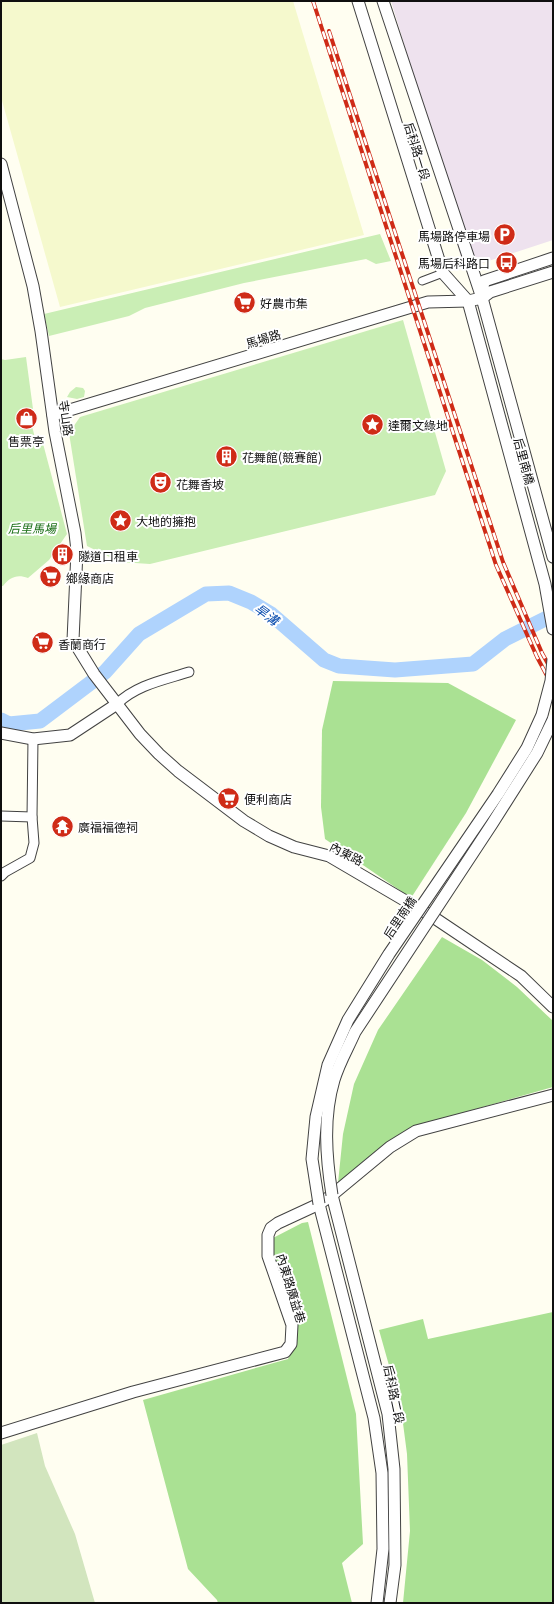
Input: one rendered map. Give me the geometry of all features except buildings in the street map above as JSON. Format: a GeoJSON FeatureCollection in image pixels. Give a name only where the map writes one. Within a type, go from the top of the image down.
{"type":"FeatureCollection","features":[{"type":"Feature","properties":{"kind":"street","name":"后科路一段"},"geometry":{"type":"LineString","coordinates":[[358,1],[443,273],[468,301]]}},
{"type":"Feature","properties":{"kind":"street","name":"后科路一段"},"geometry":{"type":"LineString","coordinates":[[383,1],[482,298]]}},
{"type":"Feature","properties":{"kind":"street","name":"寺山路"},"geometry":{"type":"LineString","coordinates":[[1,164],[33,286],[53,415],[75,533],[77,551],[73,640],[104,688]]}},
{"type":"Feature","properties":{"kind":"street"},"geometry":{"type":"LineString","coordinates":[[482,298],[484,281],[553,258]]}},
{"type":"Feature","properties":{"kind":"street","name":"馬場路"},"geometry":{"type":"LineString","coordinates":[[53,415],[428,302],[468,301],[482,298],[490,292],[553,272]]}},
{"type":"Feature","properties":{"kind":"street"},"geometry":{"type":"LineString","coordinates":[[422,281],[443,273]]}},
{"type":"Feature","properties":{"kind":"street","name":"后里南橋"},"geometry":{"type":"LineString","coordinates":[[482,298],[553,557]]}},
{"type":"Feature","properties":{"kind":"street","name":"后里南橋"},"geometry":{"type":"LineString","coordinates":[[468,301],[545,584],[553,629]]}},
{"type":"Feature","properties":{"kind":"street","name":"后里南橋"},"geometry":{"type":"LineString","coordinates":[[319,1204],[312,1159],[316,1117],[328,1065],[348,1020],[389,954],[498,794],[526,748],[542,715],[551,681],[553,659]]}},
{"type":"Feature","properties":{"kind":"street"},"geometry":{"type":"LineString","coordinates":[[1,733],[33,739],[70,735],[137,690],[189,672]]}},
{"type":"Feature","properties":{"kind":"street","name":"內東路"},"geometry":{"type":"LineString","coordinates":[[104,688],[140,734],[159,754],[178,771],[244,821],[269,836],[294,847],[329,856],[433,917],[521,976],[553,1007]]}},
{"type":"Feature","properties":{"kind":"street"},"geometry":{"type":"LineString","coordinates":[[332,1195],[328,1172],[326,1124],[334,1080],[355,1032],[537,753],[553,720]]}},
{"type":"Feature","properties":{"kind":"street"},"geometry":{"type":"LineString","coordinates":[[1,876],[30,858],[34,843],[32,816],[33,739]]}},
{"type":"Feature","properties":{"kind":"street"},"geometry":{"type":"LineString","coordinates":[[1,816],[32,816]]}},
{"type":"Feature","properties":{"kind":"street","name":"內東路廣益巷"},"geometry":{"type":"LineString","coordinates":[[1,1432],[133,1392],[285,1352],[291,1344],[292,1326],[268,1256],[268,1235],[271,1228],[278,1223],[319,1204],[390,1148],[416,1131],[553,1095]]}},
{"type":"Feature","properties":{"kind":"street","name":"后科路二段"},"geometry":{"type":"LineString","coordinates":[[332,1195],[388,1414],[394,1469],[395,1565],[390,1603]]}},
{"type":"Feature","properties":{"kind":"street"},"geometry":{"type":"LineString","coordinates":[[319,1204],[374,1418],[382,1473],[384,1548],[377,1603]]}},
{"type":"Feature","properties":{"kind":"shaded area"},"geometry":{"type":"Polygon","coordinates":[[[391,1],[553,1],[553,240],[473,266],[466,263],[461,257],[426,142],[418,90],[391,1]]]}},
{"type":"Feature","properties":{"kind":"green space"},"geometry":{"type":"Polygon","coordinates":[[[1,1],[293,1],[364,235],[60,307],[1,97],[1,1]]]}},
{"type":"Feature","properties":{"kind":"green space"},"geometry":{"type":"Polygon","coordinates":[[[380,234],[391,261],[376,264],[366,259],[244,283],[145,308],[129,316],[49,336],[44,314],[380,234]]]}},
{"type":"Feature","properties":{"kind":"green space"},"geometry":{"type":"Polygon","coordinates":[[[403,320],[446,471],[435,495],[150,564],[120,562],[87,546],[69,433],[80,417],[403,320]]]}},
{"type":"Feature","properties":{"kind":"green space","name":"后里馬場"},"geometry":{"type":"Polygon","coordinates":[[[26,357],[33,409],[28,410],[35,438],[41,436],[67,534],[49,560],[28,578],[17,576],[8,580],[3,586],[1,586],[1,359],[5,360],[26,357]]]}},
{"type":"Feature","properties":{"kind":"green space"},"geometry":{"type":"Polygon","coordinates":[[[76,387],[83,388],[85,391],[84,397],[77,399],[67,397],[70,392],[76,387]]]}},
{"type":"Feature","properties":{"kind":"green space"},"geometry":{"type":"Polygon","coordinates":[[[333,681],[448,683],[516,720],[466,813],[411,898],[325,839],[321,807],[322,730],[333,681]]]}},
{"type":"Feature","properties":{"kind":"green space"},"geometry":{"type":"Polygon","coordinates":[[[442,937],[482,960],[517,987],[553,1021],[553,1087],[413,1127],[338,1183],[343,1134],[354,1084],[378,1030],[442,937]]]}},
{"type":"Feature","properties":{"kind":"green space"},"geometry":{"type":"Polygon","coordinates":[[[308,1222],[356,1414],[363,1544],[342,1563],[352,1603],[218,1603],[217,1600],[188,1569],[143,1400],[288,1359],[296,1346],[271,1252],[273,1238],[302,1223],[308,1222]]]}},
{"type":"Feature","properties":{"kind":"green space"},"geometry":{"type":"Polygon","coordinates":[[[553,1312],[553,1603],[403,1603],[410,1531],[407,1454],[401,1408],[379,1330],[423,1319],[428,1339],[553,1312]]]}},
{"type":"Feature","properties":{"kind":"green space"},"geometry":{"type":"Polygon","coordinates":[[[37,1433],[45,1466],[75,1534],[95,1603],[1,1603],[1,1445],[37,1433]]]}},
{"type":"Feature","properties":{"kind":"waterway","name":"旱溝"},"geometry":{"type":"LineString","coordinates":[[1,720],[9,724],[40,721],[105,672],[139,634],[206,594],[229,593],[251,602],[271,614],[324,660],[339,666],[395,670],[473,664],[505,639],[553,615]]}},
{"type":"Feature","properties":{"kind":"railway"},"geometry":{"type":"LineString","coordinates":[[313,1],[496,565],[537,657],[553,687]]}},
{"type":"Feature","properties":{"kind":"railway"},"geometry":{"type":"LineString","coordinates":[[329,31],[503,562],[542,653],[553,673]]}},
{"type":"Feature","properties":{"kind":"place","name":"馬場路停車場"},"geometry":{"type":"Point","coordinates":[505,235]}},
{"type":"Feature","properties":{"kind":"place","name":"馬場后科路口"},"geometry":{"type":"Point","coordinates":[506,262]}},
{"type":"Feature","properties":{"kind":"place","name":"好農市集"},"geometry":{"type":"Point","coordinates":[244,302]}},
{"type":"Feature","properties":{"kind":"place","name":"售票亭"},"geometry":{"type":"Point","coordinates":[26,419]}},
{"type":"Feature","properties":{"kind":"place","name":"達爾文綠地"},"geometry":{"type":"Point","coordinates":[372,424]}},
{"type":"Feature","properties":{"kind":"place","name":"花舞館(競賽館)"},"geometry":{"type":"Point","coordinates":[226,456]}},
{"type":"Feature","properties":{"kind":"place","name":"花舞香坡"},"geometry":{"type":"Point","coordinates":[161,483]}},
{"type":"Feature","properties":{"kind":"place","name":"大地的擁抱"},"geometry":{"type":"Point","coordinates":[120,520]}},
{"type":"Feature","properties":{"kind":"place","name":"隧道口租車"},"geometry":{"type":"Point","coordinates":[63,555]}},
{"type":"Feature","properties":{"kind":"place","name":"鄉緣商店"},"geometry":{"type":"Point","coordinates":[50,577]}},
{"type":"Feature","properties":{"kind":"place","name":"香蘭商行"},"geometry":{"type":"Point","coordinates":[43,643]}},
{"type":"Feature","properties":{"kind":"place","name":"便利商店"},"geometry":{"type":"Point","coordinates":[228,798]}},
{"type":"Feature","properties":{"kind":"place","name":"廣福福德祠"},"geometry":{"type":"Point","coordinates":[62,826]}}]}
